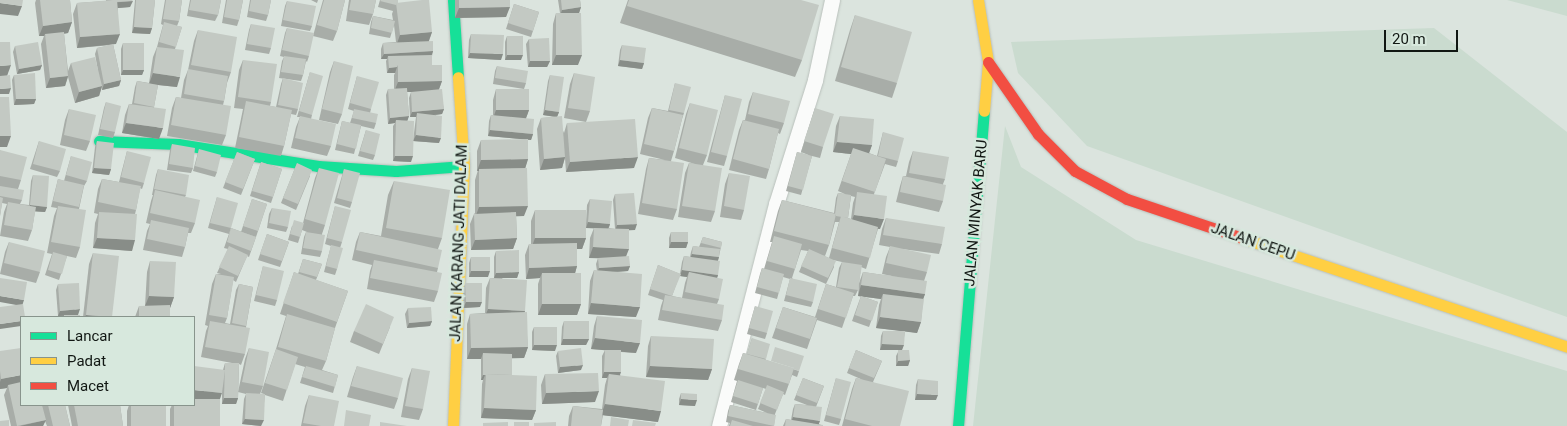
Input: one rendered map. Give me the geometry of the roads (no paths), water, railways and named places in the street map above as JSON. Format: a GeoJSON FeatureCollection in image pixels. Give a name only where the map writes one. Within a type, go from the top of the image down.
{"type":"FeatureCollection","features":[{"type":"Feature","properties":{"kind":"street","name":"JALAN KARANG JATI DALAM"},"geometry":{"type":"LineString","coordinates":[[453,0],[464,166],[453,426]]}},
{"type":"Feature","properties":{"kind":"street","name":"JALAN MINYAK BARU"},"geometry":{"type":"LineString","coordinates":[[958,426],[988,62],[978,0]]}},
{"type":"Feature","properties":{"kind":"street","name":"JALAN CEPU"},"geometry":{"type":"LineString","coordinates":[[988,62],[1038,134],[1075,171],[1127,199],[1567,347]]}},
{"type":"Feature","properties":{"kind":"street"},"geometry":{"type":"LineString","coordinates":[[99,141],[178,144],[318,166],[396,171],[464,166]]}},
{"type":"Feature","properties":{"kind":"lane"},"geometry":{"type":"LineString","coordinates":[[719,426],[776,204],[815,80],[832,0]]}}]}
